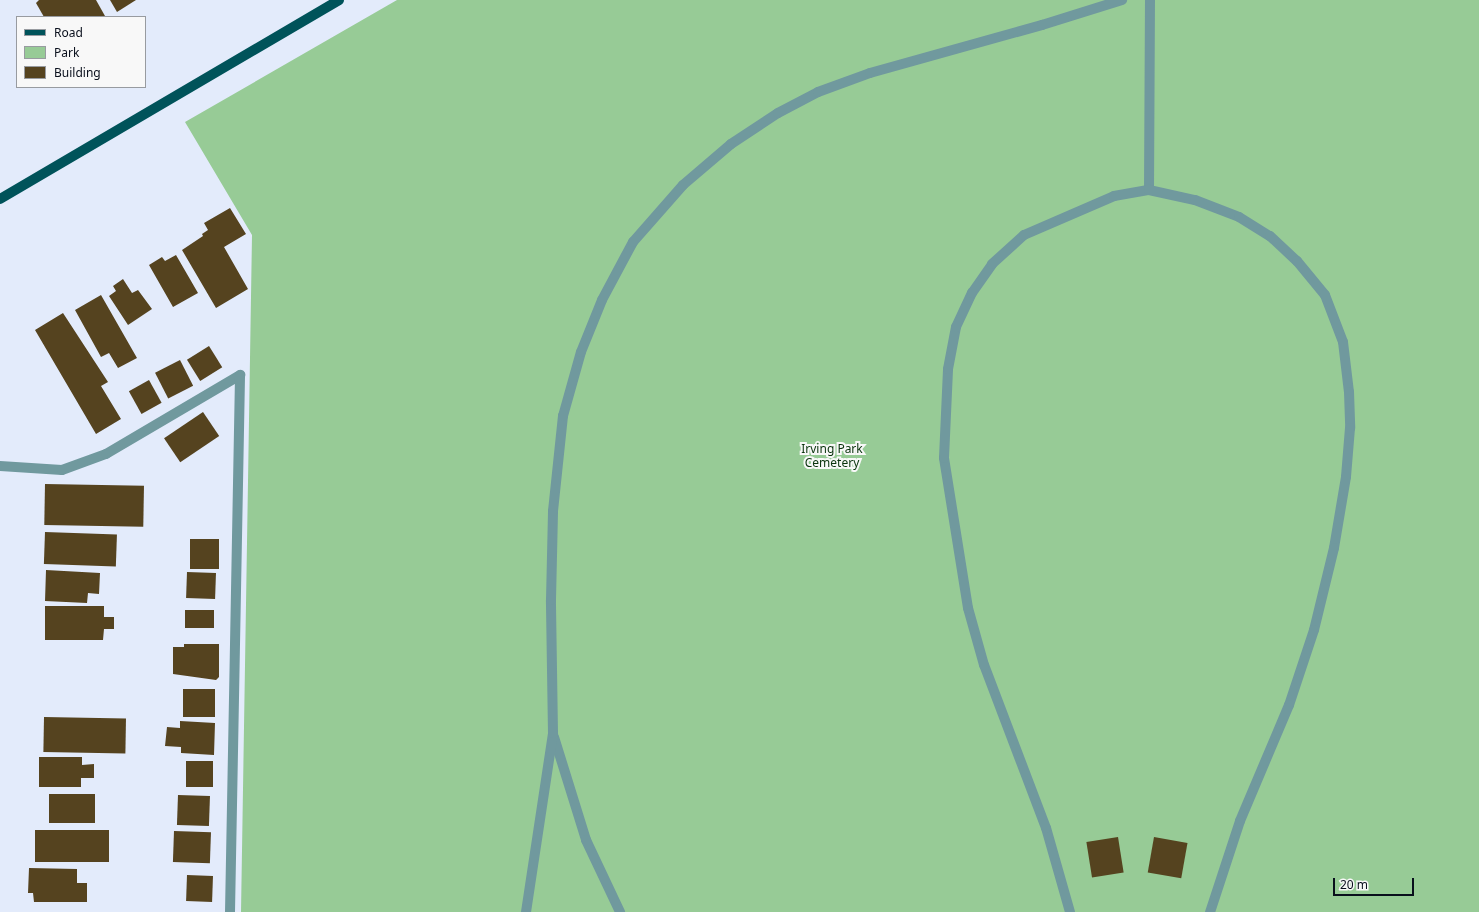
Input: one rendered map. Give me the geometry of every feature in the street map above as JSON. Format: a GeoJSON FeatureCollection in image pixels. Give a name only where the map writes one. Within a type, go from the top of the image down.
{"type":"FeatureCollection","features":[{"type":"Feature","properties":{"kind":"main road"},"geometry":{"type":"LineString","coordinates":[[0,199],[339,0]]}},
{"type":"Feature","properties":{"kind":"lane"},"geometry":{"type":"LineString","coordinates":[[526,912],[553,733],[553,511],[563,416],[581,352],[602,300],[633,242],[683,185],[731,144],[778,113],[818,92],[870,73],[1122,0]]}},
{"type":"Feature","properties":{"kind":"lane"},"geometry":{"type":"LineString","coordinates":[[1150,0],[1150,190]]}},
{"type":"Feature","properties":{"kind":"lane"},"geometry":{"type":"LineString","coordinates":[[1070,912],[1046,828],[984,665],[968,608],[944,458],[948,369],[956,327],[972,293],[992,264],[1024,236],[1114,196],[1150,190],[1195,200],[1239,217],[1270,236],[1297,261],[1325,295],[1343,342],[1349,392],[1350,428],[1346,477],[1334,548],[1314,630],[1289,705],[1240,821],[1210,912]]}},
{"type":"Feature","properties":{"kind":"lane"},"geometry":{"type":"LineString","coordinates":[[0,466],[62,470],[106,454],[240,375],[230,912]]}},
{"type":"Feature","properties":{"kind":"lane"},"geometry":{"type":"LineString","coordinates":[[553,733],[586,840],[620,912]]}},
{"type":"Feature","properties":{"kind":"green space","name":"Irving Park Cemetery"},"geometry":{"type":"Polygon","coordinates":[[[397,0],[1479,0],[1479,912],[241,912],[252,235],[185,122],[397,0]]]}},
{"type":"Feature","properties":{"kind":"building"},"geometry":{"type":"Polygon","coordinates":[[[39,0],[96,0],[105,16],[43,16],[36,3],[39,0]]]}},
{"type":"Feature","properties":{"kind":"building"},"geometry":{"type":"Polygon","coordinates":[[[110,0],[136,0],[117,12],[110,0]]]}},
{"type":"Feature","properties":{"kind":"building"},"geometry":{"type":"Polygon","coordinates":[[[230,208],[246,234],[224,247],[248,289],[216,308],[182,250],[203,236],[202,234],[208,230],[204,223],[230,208]]]}},
{"type":"Feature","properties":{"kind":"building"},"geometry":{"type":"Polygon","coordinates":[[[176,255],[198,293],[173,307],[149,265],[162,257],[165,261],[176,255]]]}},
{"type":"Feature","properties":{"kind":"building"},"geometry":{"type":"Polygon","coordinates":[[[123,279],[132,293],[138,290],[152,309],[128,325],[109,296],[116,291],[113,286],[123,279]]]}},
{"type":"Feature","properties":{"kind":"building"},"geometry":{"type":"Polygon","coordinates":[[[101,295],[137,358],[118,368],[109,353],[101,357],[75,310],[101,295]]]}},
{"type":"Feature","properties":{"kind":"building"},"geometry":{"type":"Polygon","coordinates":[[[63,313],[108,382],[101,386],[121,419],[96,434],[35,330],[63,313]]]}},
{"type":"Feature","properties":{"kind":"building"},"geometry":{"type":"Polygon","coordinates":[[[209,346],[222,367],[200,381],[187,360],[209,346]]]}},
{"type":"Feature","properties":{"kind":"building"},"geometry":{"type":"Polygon","coordinates":[[[180,360],[193,386],[168,399],[155,373],[180,360]]]}},
{"type":"Feature","properties":{"kind":"building"},"geometry":{"type":"Polygon","coordinates":[[[149,380],[162,403],[141,414],[129,391],[149,380]]]}},
{"type":"Feature","properties":{"kind":"building"},"geometry":{"type":"Polygon","coordinates":[[[203,412],[219,436],[180,462],[164,438],[203,412]]]}},
{"type":"Feature","properties":{"kind":"building"},"geometry":{"type":"Polygon","coordinates":[[[45,484],[144,486],[143,527],[44,525],[45,484]]]}},
{"type":"Feature","properties":{"kind":"building"},"geometry":{"type":"Polygon","coordinates":[[[45,532],[117,535],[116,566],[44,564],[45,532]]]}},
{"type":"Feature","properties":{"kind":"building"},"geometry":{"type":"Polygon","coordinates":[[[190,539],[219,539],[219,569],[190,569],[190,539]]]}},
{"type":"Feature","properties":{"kind":"building"},"geometry":{"type":"Polygon","coordinates":[[[46,570],[100,573],[99,594],[88,593],[87,603],[45,601],[46,570]]]}},
{"type":"Feature","properties":{"kind":"building"},"geometry":{"type":"Polygon","coordinates":[[[187,572],[216,573],[215,599],[186,598],[187,572]]]}},
{"type":"Feature","properties":{"kind":"building"},"geometry":{"type":"Polygon","coordinates":[[[45,606],[104,606],[104,617],[114,617],[114,629],[104,629],[103,640],[45,640],[45,606]]]}},
{"type":"Feature","properties":{"kind":"building"},"geometry":{"type":"Polygon","coordinates":[[[185,610],[214,610],[214,628],[185,628],[185,610]]]}},
{"type":"Feature","properties":{"kind":"building"},"geometry":{"type":"Polygon","coordinates":[[[184,644],[219,644],[219,677],[216,680],[173,674],[173,647],[184,647],[184,644]]]}},
{"type":"Feature","properties":{"kind":"building"},"geometry":{"type":"Polygon","coordinates":[[[183,689],[215,689],[215,717],[183,717],[183,689]]]}},
{"type":"Feature","properties":{"kind":"building"},"geometry":{"type":"Polygon","coordinates":[[[44,717],[126,718],[125,753],[43,752],[44,717]]]}},
{"type":"Feature","properties":{"kind":"building"},"geometry":{"type":"Polygon","coordinates":[[[180,721],[215,723],[214,755],[181,753],[181,747],[165,746],[167,727],[180,728],[180,721]]]}},
{"type":"Feature","properties":{"kind":"building"},"geometry":{"type":"Polygon","coordinates":[[[39,757],[82,757],[82,765],[94,764],[94,778],[81,778],[81,787],[39,787],[39,757]]]}},
{"type":"Feature","properties":{"kind":"building"},"geometry":{"type":"Polygon","coordinates":[[[186,761],[213,761],[213,787],[186,787],[186,761]]]}},
{"type":"Feature","properties":{"kind":"building"},"geometry":{"type":"Polygon","coordinates":[[[49,794],[95,794],[95,823],[49,823],[49,794]]]}},
{"type":"Feature","properties":{"kind":"building"},"geometry":{"type":"Polygon","coordinates":[[[178,795],[210,796],[209,826],[177,825],[178,795]]]}},
{"type":"Feature","properties":{"kind":"building"},"geometry":{"type":"Polygon","coordinates":[[[35,830],[109,830],[109,862],[35,862],[35,830]]]}},
{"type":"Feature","properties":{"kind":"building"},"geometry":{"type":"Polygon","coordinates":[[[174,831],[211,832],[210,863],[173,862],[174,831]]]}},
{"type":"Feature","properties":{"kind":"building"},"geometry":{"type":"Polygon","coordinates":[[[1118,837],[1124,873],[1092,878],[1086,842],[1118,837]]]}},
{"type":"Feature","properties":{"kind":"building"},"geometry":{"type":"Polygon","coordinates":[[[1154,837],[1187,843],[1181,878],[1148,872],[1154,837]]]}},
{"type":"Feature","properties":{"kind":"building"},"geometry":{"type":"Polygon","coordinates":[[[29,868],[77,869],[77,883],[87,883],[87,902],[34,902],[33,893],[28,893],[29,868]]]}},
{"type":"Feature","properties":{"kind":"building"},"geometry":{"type":"Polygon","coordinates":[[[187,875],[213,876],[212,902],[186,901],[187,875]]]}}]}
